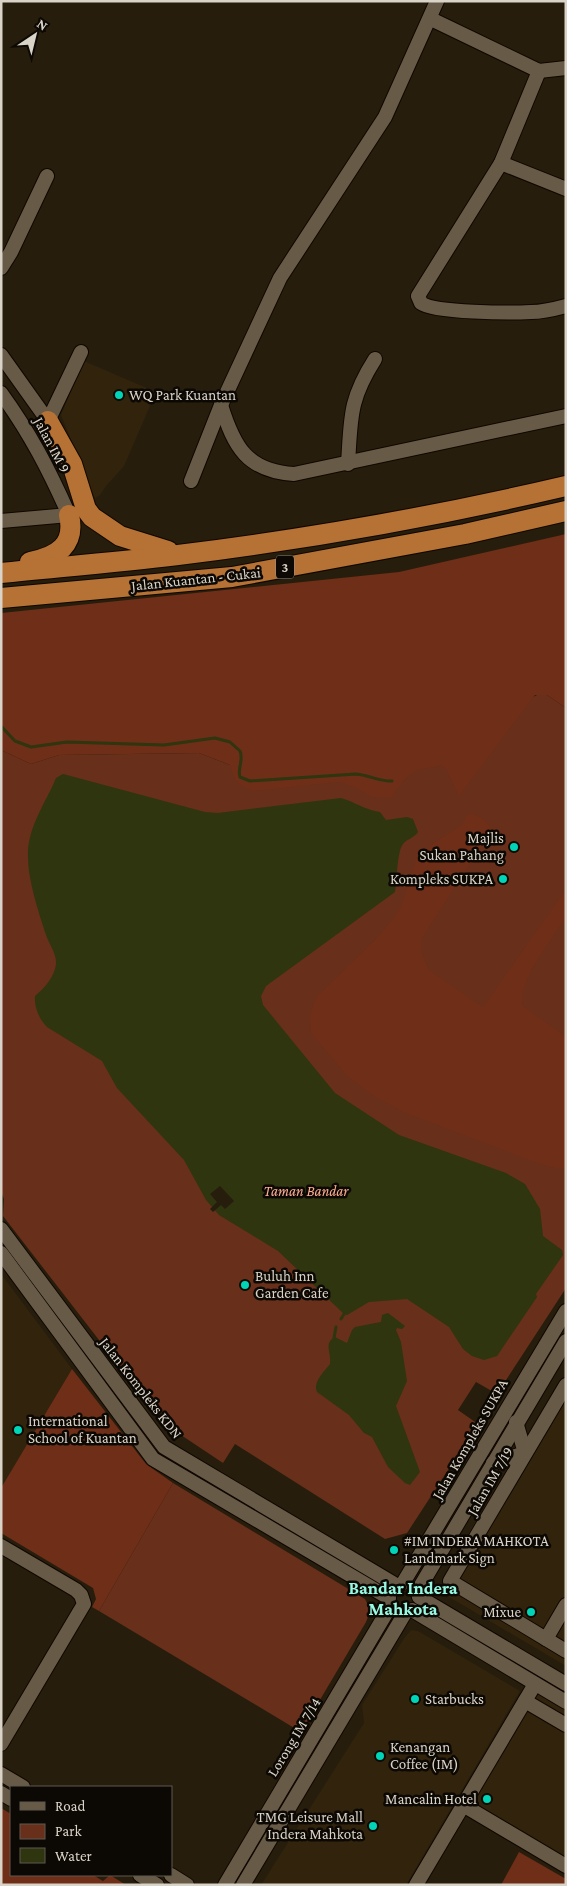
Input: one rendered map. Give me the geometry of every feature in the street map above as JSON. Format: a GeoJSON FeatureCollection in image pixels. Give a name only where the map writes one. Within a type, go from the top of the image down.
{"type":"FeatureCollection","features":[{"type":"Feature","properties":{"kind":"highway"},"geometry":{"type":"LineString","coordinates":[[48,421],[72,464],[86,509],[92,517],[120,536],[179,555]]}},
{"type":"Feature","properties":{"kind":"highway","name":"Jalan Kuantan - Cukai"},"geometry":{"type":"LineString","coordinates":[[1,573],[179,555],[364,526],[566,486]]}},
{"type":"Feature","properties":{"kind":"highway","name":"Jalan Kuantan - Cukai"},"geometry":{"type":"LineString","coordinates":[[1,598],[232,577],[465,534],[566,511]]}},
{"type":"Feature","properties":{"kind":"highway"},"geometry":{"type":"LineString","coordinates":[[1,567],[35,561],[55,554],[71,535],[69,515]]}},
{"type":"Feature","properties":{"kind":"street"},"geometry":{"type":"LineString","coordinates":[[191,481],[221,405],[280,278],[385,117],[431,19],[437,1]]}},
{"type":"Feature","properties":{"kind":"street"},"geometry":{"type":"LineString","coordinates":[[431,19],[539,71],[566,68]]}},
{"type":"Feature","properties":{"kind":"street"},"geometry":{"type":"LineString","coordinates":[[539,71],[501,163],[418,296],[421,303],[433,309],[514,313],[534,312],[566,306]]}},
{"type":"Feature","properties":{"kind":"street"},"geometry":{"type":"LineString","coordinates":[[501,163],[566,189]]}},
{"type":"Feature","properties":{"kind":"street"},"geometry":{"type":"LineString","coordinates":[[1,268],[11,252],[47,176]]}},
{"type":"Feature","properties":{"kind":"street"},"geometry":{"type":"LineString","coordinates":[[48,421],[81,352]]}},
{"type":"Feature","properties":{"kind":"street","name":"Jalan IM 9"},"geometry":{"type":"LineString","coordinates":[[1,355],[48,421]]}},
{"type":"Feature","properties":{"kind":"street"},"geometry":{"type":"LineString","coordinates":[[348,464],[352,405],[362,380],[375,359]]}},
{"type":"Feature","properties":{"kind":"street","name":"Jalan IM 9"},"geometry":{"type":"LineString","coordinates":[[1,393],[28,430],[50,472],[69,515]]}},
{"type":"Feature","properties":{"kind":"street"},"geometry":{"type":"LineString","coordinates":[[221,405],[230,433],[238,448],[264,468],[278,473],[294,474],[566,416]]}},
{"type":"Feature","properties":{"kind":"street"},"geometry":{"type":"LineString","coordinates":[[1,521],[69,515]]}},
{"type":"Feature","properties":{"kind":"street","name":"Jalan Kompleks KDN"},"geometry":{"type":"LineString","coordinates":[[1,1229],[164,1447],[400,1584]]}},
{"type":"Feature","properties":{"kind":"street","name":"Jalan Kompleks KDN"},"geometry":{"type":"LineString","coordinates":[[1,1253],[153,1459],[390,1602]]}},
{"type":"Feature","properties":{"kind":"street","name":"Jalan Kompleks SUKPA"},"geometry":{"type":"LineString","coordinates":[[400,1584],[566,1311]]}},
{"type":"Feature","properties":{"kind":"street"},"geometry":{"type":"LineString","coordinates":[[243,1885],[408,1611],[416,1606],[418,1594],[516,1422],[566,1341]]}},
{"type":"Feature","properties":{"kind":"street","name":"Jalan IM 7/19"},"geometry":{"type":"LineString","coordinates":[[566,1385],[450,1581],[566,1651]]}},
{"type":"Feature","properties":{"kind":"street"},"geometry":{"type":"LineString","coordinates":[[493,1463],[525,1453],[516,1422]]}},
{"type":"Feature","properties":{"kind":"street"},"geometry":{"type":"LineString","coordinates":[[153,1459],[164,1447]]}},
{"type":"Feature","properties":{"kind":"street"},"geometry":{"type":"LineString","coordinates":[[1,1546],[76,1590],[81,1595],[84,1604],[1,1744]]}},
{"type":"Feature","properties":{"kind":"street"},"geometry":{"type":"LineString","coordinates":[[566,1684],[418,1594],[412,1586],[400,1584],[391,1590],[390,1602],[396,1610],[408,1611],[566,1702]]}},
{"type":"Feature","properties":{"kind":"street","name":"Lorong IM 7/14"},"geometry":{"type":"LineString","coordinates":[[225,1885],[390,1602]]}},
{"type":"Feature","properties":{"kind":"street"},"geometry":{"type":"LineString","coordinates":[[546,1639],[566,1605]]}},
{"type":"Feature","properties":{"kind":"street"},"geometry":{"type":"LineString","coordinates":[[416,1885],[535,1684]]}},
{"type":"Feature","properties":{"kind":"street"},"geometry":{"type":"LineString","coordinates":[[525,1701],[566,1725]]}},
{"type":"Feature","properties":{"kind":"street"},"geometry":{"type":"LineString","coordinates":[[2,1775],[21,1786]]}},
{"type":"Feature","properties":{"kind":"street"},"geometry":{"type":"LineString","coordinates":[[463,1805],[566,1866]]}},
{"type":"Feature","properties":{"kind":"street"},"geometry":{"type":"LineString","coordinates":[[142,1876],[157,1885]]}},
{"type":"Feature","properties":{"kind":"street"},"geometry":{"type":"LineString","coordinates":[[172,1876],[187,1885]]}},
{"type":"Feature","properties":{"kind":"shaded area"},"geometry":{"type":"Polygon","coordinates":[[[84,361],[156,392],[124,466],[100,495],[95,498],[61,415],[84,361]]]}},
{"type":"Feature","properties":{"kind":"shaded area"},"geometry":{"type":"Polygon","coordinates":[[[566,534],[566,708],[547,695],[535,695],[459,796],[446,769],[441,765],[416,771],[404,780],[391,798],[372,797],[354,787],[339,782],[255,791],[245,788],[235,779],[230,765],[199,753],[59,755],[31,764],[1,750],[1,613],[399,572],[566,534]]]}},
{"type":"Feature","properties":{"kind":"shaded area"},"geometry":{"type":"Polygon","coordinates":[[[468,813],[482,818],[492,830],[422,938],[421,951],[429,970],[483,1007],[566,889],[566,917],[532,968],[523,990],[522,1005],[566,1037],[566,1168],[554,1168],[529,1160],[403,1112],[374,1096],[347,1076],[311,1033],[310,1014],[317,996],[379,936],[400,909],[416,859],[436,841],[462,825],[468,813]]]}},
{"type":"Feature","properties":{"kind":"shaded area","name":"International School of Kuantan"},"geometry":{"type":"Polygon","coordinates":[[[1,1274],[72,1369],[1,1488],[1,1274]]]}},
{"type":"Feature","properties":{"kind":"shaded area"},"geometry":{"type":"Polygon","coordinates":[[[72,1369],[146,1464],[173,1483],[99,1611],[92,1607],[96,1599],[93,1588],[1,1533],[1,1488],[72,1369]]]}},
{"type":"Feature","properties":{"kind":"shaded area"},"geometry":{"type":"Polygon","coordinates":[[[566,1374],[566,1666],[444,1594],[446,1591],[444,1585],[453,1569],[448,1566],[566,1374]]]}},
{"type":"Feature","properties":{"kind":"shaded area"},"geometry":{"type":"Polygon","coordinates":[[[411,1630],[418,1631],[520,1691],[406,1885],[261,1885],[364,1723],[362,1705],[411,1630]]]}},
{"type":"Feature","properties":{"kind":"shaded area"},"geometry":{"type":"Polygon","coordinates":[[[536,1691],[566,1709],[566,1873],[464,1814],[536,1691]]]}},
{"type":"Feature","properties":{"kind":"shaded area"},"geometry":{"type":"Polygon","coordinates":[[[1,1808],[10,1813],[10,1876],[95,1876],[103,1881],[112,1876],[126,1885],[1,1885],[1,1808]]]}},
{"type":"Feature","properties":{"kind":"shaded area"},"geometry":{"type":"Polygon","coordinates":[[[519,1852],[566,1879],[566,1885],[501,1885],[519,1852]]]}},
{"type":"Feature","properties":{"kind":"green space","name":"Taman Bandar"},"geometry":{"type":"Polygon","coordinates":[[[539,694],[547,695],[566,708],[566,1288],[497,1394],[476,1382],[458,1410],[478,1424],[407,1533],[385,1539],[235,1444],[223,1463],[172,1429],[123,1371],[3,1216],[4,1199],[1,1192],[1,750],[31,764],[59,755],[199,753],[230,765],[531,698],[539,694]]]}},
{"type":"Feature","properties":{"kind":"green space"},"geometry":{"type":"Polygon","coordinates":[[[173,1483],[365,1599],[367,1602],[369,1610],[366,1622],[301,1732],[99,1611],[173,1483]]]}},
{"type":"Feature","properties":{"kind":"water"},"geometry":{"type":"Polygon","coordinates":[[[63,774],[205,812],[218,813],[341,798],[380,812],[386,820],[407,817],[413,819],[418,832],[405,842],[401,848],[395,892],[266,986],[261,996],[263,1005],[335,1093],[399,1135],[506,1173],[525,1184],[540,1209],[543,1236],[562,1250],[563,1255],[497,1356],[484,1360],[472,1356],[463,1349],[449,1327],[407,1299],[369,1302],[347,1315],[344,1314],[278,1251],[219,1215],[206,1200],[184,1160],[117,1088],[102,1061],[44,1024],[36,1009],[35,996],[51,978],[56,960],[46,936],[34,895],[28,866],[28,847],[40,811],[56,778],[63,774]]]}},
{"type":"Feature","properties":{"kind":"water"},"geometry":{"type":"Polygon","coordinates":[[[388,1313],[405,1326],[402,1329],[397,1328],[396,1330],[401,1342],[407,1381],[396,1406],[420,1472],[410,1485],[405,1483],[388,1467],[372,1437],[364,1433],[349,1415],[317,1392],[316,1388],[320,1377],[330,1364],[329,1342],[331,1339],[335,1337],[347,1343],[355,1327],[381,1322],[382,1315],[388,1313]]]}},
{"type":"Feature","properties":{"kind":"pier"},"geometry":{"type":"Polygon","coordinates":[[[220,1186],[234,1201],[225,1209],[221,1205],[213,1212],[210,1209],[217,1202],[210,1194],[220,1186]]]}},
{"type":"Feature","properties":{"kind":"waterway"},"geometry":{"type":"LineString","coordinates":[[1,726],[15,741],[31,747],[67,742],[164,745],[215,738],[230,742],[240,751],[240,777],[250,781],[356,774],[392,781]]}},
{"type":"Feature","properties":{"kind":"waterway"},"geometry":{"type":"LineString","coordinates":[[341,1319],[344,1314]]}},
{"type":"Feature","properties":{"kind":"waterway"},"geometry":{"type":"LineString","coordinates":[[334,1338],[336,1327]]}},
{"type":"Feature","properties":{"kind":"place","name":"WQ Park Kuantan"},"geometry":{"type":"Point","coordinates":[119,395]}},
{"type":"Feature","properties":{"kind":"place","name":"Majlis Sukan Pahang"},"geometry":{"type":"Point","coordinates":[514,847]}},
{"type":"Feature","properties":{"kind":"place","name":"Kompleks SUKPA"},"geometry":{"type":"Point","coordinates":[503,879]}},
{"type":"Feature","properties":{"kind":"place","name":"Buluh Inn Garden Cafe"},"geometry":{"type":"Point","coordinates":[245,1285]}},
{"type":"Feature","properties":{"kind":"place","name":"International School of Kuantan"},"geometry":{"type":"Point","coordinates":[18,1430]}},
{"type":"Feature","properties":{"kind":"place","name":"#IM INDERA MAHKOTA Landmark Sign"},"geometry":{"type":"Point","coordinates":[394,1550]}},
{"type":"Feature","properties":{"kind":"place","name":"Mixue"},"geometry":{"type":"Point","coordinates":[531,1612]}},
{"type":"Feature","properties":{"kind":"place","name":"Starbucks"},"geometry":{"type":"Point","coordinates":[415,1699]}},
{"type":"Feature","properties":{"kind":"place","name":"Kenangan Coffee (IM)"},"geometry":{"type":"Point","coordinates":[380,1756]}},
{"type":"Feature","properties":{"kind":"place","name":"Mancalin Hotel"},"geometry":{"type":"Point","coordinates":[487,1799]}},
{"type":"Feature","properties":{"kind":"place","name":"TMG Leisure Mall Indera Mahkota"},"geometry":{"type":"Point","coordinates":[373,1826]}},
{"type":"Feature","properties":{"kind":"district","name":"Bandar Indera Mahkota"},"geometry":{"type":"Point","coordinates":[403,1598]}}]}
